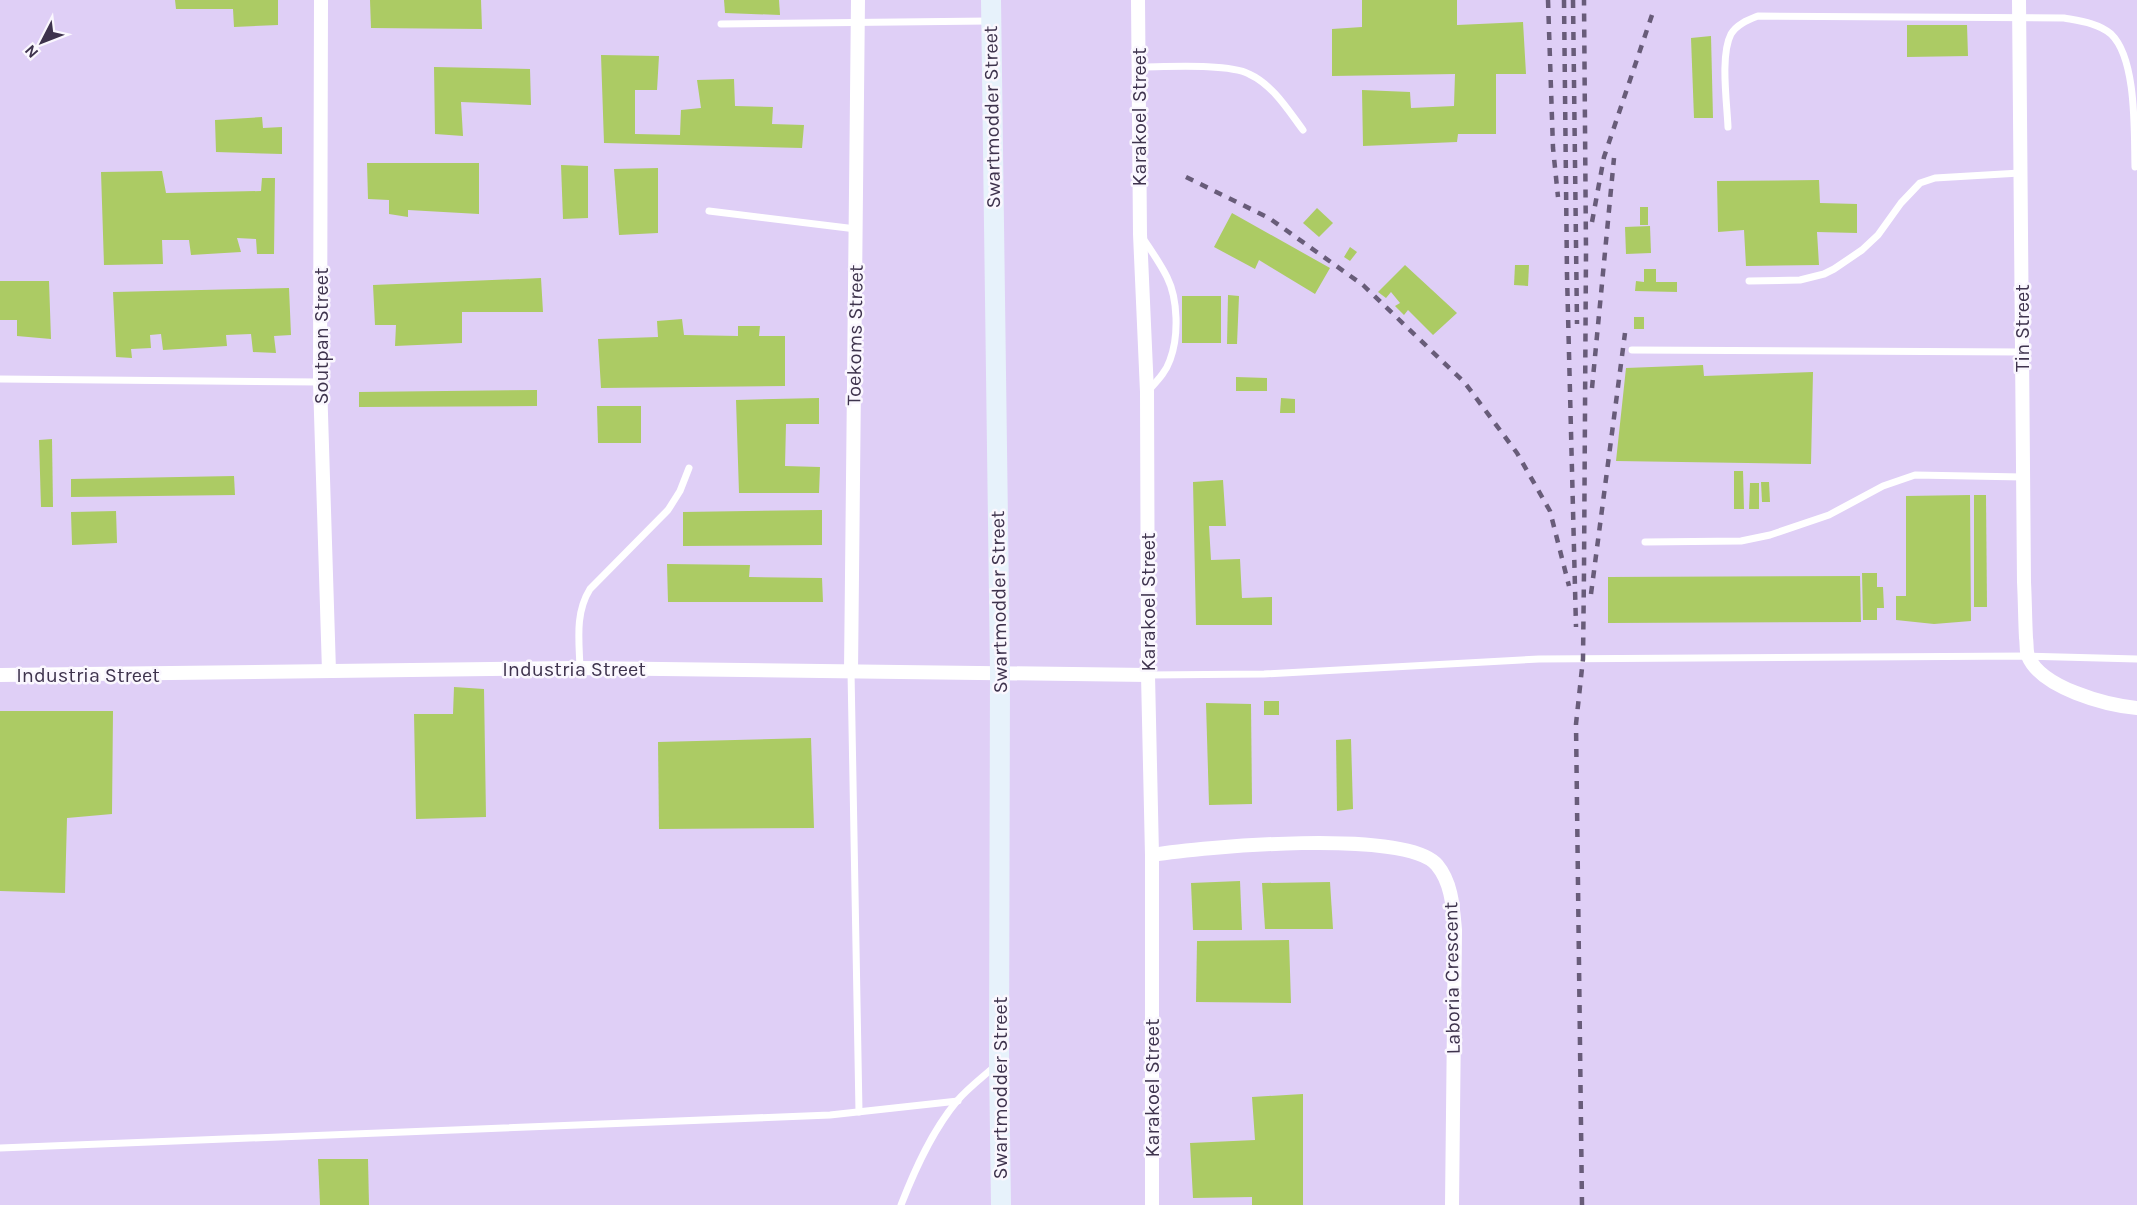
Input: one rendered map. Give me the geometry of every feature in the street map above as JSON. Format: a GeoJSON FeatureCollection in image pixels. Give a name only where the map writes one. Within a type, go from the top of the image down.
{"type":"FeatureCollection","features":[{"type":"Feature","properties":{"kind":"main road","name":"Swartmodder Street"},"geometry":{"type":"LineString","coordinates":[[991,0],[1000,672],[1001,1205]]}},
{"type":"Feature","properties":{"kind":"street","name":"Soutpan Street"},"geometry":{"type":"LineString","coordinates":[[321,0],[320,382],[329,671]]}},
{"type":"Feature","properties":{"kind":"street","name":"Toekoms Street"},"geometry":{"type":"LineString","coordinates":[[851,671],[858,0]]}},
{"type":"Feature","properties":{"kind":"street","name":"Karakoel Street"},"geometry":{"type":"LineString","coordinates":[[1138,0],[1140,234],[1147,392],[1148,675],[1152,855],[1152,1205]]}},
{"type":"Feature","properties":{"kind":"street","name":"Tin Street"},"geometry":{"type":"LineString","coordinates":[[2019,0],[2024,582],[2027,656]]}},
{"type":"Feature","properties":{"kind":"street"},"geometry":{"type":"LineString","coordinates":[[2027,656],[2040,672],[2056,684],[2082,696],[2137,708]]}},
{"type":"Feature","properties":{"kind":"street","name":"Industria Street"},"geometry":{"type":"LineString","coordinates":[[0,675],[580,668],[1148,675]]}},
{"type":"Feature","properties":{"kind":"street","name":"Laboria Crescent"},"geometry":{"type":"LineString","coordinates":[[1152,855],[1204,849],[1364,843],[1413,850],[1437,864],[1450,893],[1455,930],[1452,1205]]}},
{"type":"Feature","properties":{"kind":"lane"},"geometry":{"type":"LineString","coordinates":[[1728,127],[1726,60],[1728,46],[1732,34],[1746,20],[1758,16],[2064,18],[2100,27],[2112,34],[2121,45],[2132,77],[2135,167]]}},
{"type":"Feature","properties":{"kind":"lane"},"geometry":{"type":"LineString","coordinates":[[721,24],[991,21]]}},
{"type":"Feature","properties":{"kind":"lane"},"geometry":{"type":"LineString","coordinates":[[1139,67],[1231,69],[1248,73],[1271,90],[1303,130]]}},
{"type":"Feature","properties":{"kind":"lane"},"geometry":{"type":"LineString","coordinates":[[1749,281],[1800,280],[1834,269],[1878,236],[1901,203],[1920,183],[1935,178],[2020,173]]}},
{"type":"Feature","properties":{"kind":"lane"},"geometry":{"type":"LineString","coordinates":[[709,211],[856,229]]}},
{"type":"Feature","properties":{"kind":"lane"},"geometry":{"type":"LineString","coordinates":[[1140,234],[1167,278],[1172,290],[1175,316],[1171,359],[1162,375],[1147,392]]}},
{"type":"Feature","properties":{"kind":"lane"},"geometry":{"type":"LineString","coordinates":[[1632,350],[2022,352]]}},
{"type":"Feature","properties":{"kind":"lane"},"geometry":{"type":"LineString","coordinates":[[0,379],[320,382]]}},
{"type":"Feature","properties":{"kind":"lane"},"geometry":{"type":"LineString","coordinates":[[580,668],[579,623],[583,601],[590,588],[668,510],[680,491],[688,468]]}},
{"type":"Feature","properties":{"kind":"lane"},"geometry":{"type":"LineString","coordinates":[[1645,542],[1741,541],[1770,535],[1829,515],[1883,486],[1915,476],[2023,477]]}},
{"type":"Feature","properties":{"kind":"lane"},"geometry":{"type":"LineString","coordinates":[[1148,675],[1264,674],[1539,659],[2027,656],[2137,659]]}},
{"type":"Feature","properties":{"kind":"lane"},"geometry":{"type":"LineString","coordinates":[[851,671],[858,1112]]}},
{"type":"Feature","properties":{"kind":"lane"},"geometry":{"type":"LineString","coordinates":[[901,1205],[927,1146],[958,1101],[999,1062]]}},
{"type":"Feature","properties":{"kind":"lane"},"geometry":{"type":"LineString","coordinates":[[0,1148],[830,1115],[958,1101]]}},
{"type":"Feature","properties":{"kind":"building"},"geometry":{"type":"Polygon","coordinates":[[[175,0],[278,0],[278,25],[234,27],[233,9],[176,9],[175,0]]]}},
{"type":"Feature","properties":{"kind":"building"},"geometry":{"type":"Polygon","coordinates":[[[370,0],[481,0],[482,29],[371,28],[370,0]]]}},
{"type":"Feature","properties":{"kind":"building"},"geometry":{"type":"Polygon","coordinates":[[[724,0],[779,0],[780,15],[725,13],[724,0]]]}},
{"type":"Feature","properties":{"kind":"building"},"geometry":{"type":"Polygon","coordinates":[[[1362,0],[1457,0],[1457,25],[1523,22],[1526,74],[1496,74],[1496,134],[1458,134],[1457,142],[1363,146],[1362,90],[1410,92],[1411,108],[1454,106],[1455,74],[1332,76],[1332,29],[1362,27],[1362,0]]]}},
{"type":"Feature","properties":{"kind":"building"},"geometry":{"type":"Polygon","coordinates":[[[1907,25],[1967,25],[1968,56],[1907,57],[1907,25]]]}},
{"type":"Feature","properties":{"kind":"building"},"geometry":{"type":"Polygon","coordinates":[[[1711,36],[1713,118],[1694,118],[1691,38],[1711,36]]]}},
{"type":"Feature","properties":{"kind":"building"},"geometry":{"type":"Polygon","coordinates":[[[601,55],[659,56],[657,90],[635,90],[635,134],[680,135],[681,110],[701,108],[697,80],[734,79],[735,106],[773,107],[772,124],[804,125],[802,148],[604,143],[601,55]]]}},
{"type":"Feature","properties":{"kind":"building"},"geometry":{"type":"Polygon","coordinates":[[[434,67],[530,69],[531,105],[461,102],[463,136],[435,134],[434,67]]]}},
{"type":"Feature","properties":{"kind":"building"},"geometry":{"type":"Polygon","coordinates":[[[262,117],[263,128],[282,127],[282,154],[216,152],[215,120],[262,117]]]}},
{"type":"Feature","properties":{"kind":"building"},"geometry":{"type":"Polygon","coordinates":[[[367,163],[479,163],[479,214],[408,210],[408,217],[389,214],[389,200],[368,199],[367,163]]]}},
{"type":"Feature","properties":{"kind":"building"},"geometry":{"type":"Polygon","coordinates":[[[561,165],[588,166],[588,218],[563,219],[561,165]]]}},
{"type":"Feature","properties":{"kind":"building"},"geometry":{"type":"Polygon","coordinates":[[[658,168],[658,233],[619,235],[614,169],[658,168]]]}},
{"type":"Feature","properties":{"kind":"building"},"geometry":{"type":"Polygon","coordinates":[[[162,171],[166,193],[261,191],[262,178],[275,178],[274,254],[257,254],[256,239],[237,238],[241,252],[191,255],[189,240],[162,240],[163,264],[104,265],[101,172],[162,171]]]}},
{"type":"Feature","properties":{"kind":"building"},"geometry":{"type":"Polygon","coordinates":[[[1819,180],[1820,203],[1857,204],[1857,233],[1817,232],[1819,265],[1746,266],[1744,230],[1718,232],[1717,181],[1819,180]]]}},
{"type":"Feature","properties":{"kind":"building"},"geometry":{"type":"Polygon","coordinates":[[[1640,207],[1648,207],[1648,225],[1640,225],[1640,207]]]}},
{"type":"Feature","properties":{"kind":"building"},"geometry":{"type":"Polygon","coordinates":[[[1317,208],[1333,223],[1319,237],[1303,223],[1317,208]]]}},
{"type":"Feature","properties":{"kind":"building"},"geometry":{"type":"Polygon","coordinates":[[[1232,213],[1330,268],[1315,294],[1259,260],[1255,269],[1214,247],[1232,213]]]}},
{"type":"Feature","properties":{"kind":"building"},"geometry":{"type":"Polygon","coordinates":[[[1650,226],[1651,253],[1626,254],[1625,227],[1650,226]]]}},
{"type":"Feature","properties":{"kind":"building"},"geometry":{"type":"Polygon","coordinates":[[[1350,247],[1357,252],[1350,261],[1344,257],[1350,247]]]}},
{"type":"Feature","properties":{"kind":"building"},"geometry":{"type":"Polygon","coordinates":[[[1405,265],[1457,313],[1433,335],[1408,310],[1404,315],[1395,306],[1400,303],[1391,292],[1386,298],[1378,292],[1405,265]]]}},
{"type":"Feature","properties":{"kind":"building"},"geometry":{"type":"Polygon","coordinates":[[[1515,265],[1529,265],[1528,286],[1514,285],[1515,265]]]}},
{"type":"Feature","properties":{"kind":"building"},"geometry":{"type":"Polygon","coordinates":[[[1644,269],[1656,269],[1656,282],[1677,282],[1677,292],[1635,291],[1636,281],[1644,282],[1644,269]]]}},
{"type":"Feature","properties":{"kind":"building"},"geometry":{"type":"Polygon","coordinates":[[[541,278],[543,312],[462,312],[462,343],[395,346],[396,325],[375,325],[373,285],[541,278]]]}},
{"type":"Feature","properties":{"kind":"building"},"geometry":{"type":"Polygon","coordinates":[[[0,281],[49,281],[51,339],[17,336],[17,320],[0,320],[0,281]]]}},
{"type":"Feature","properties":{"kind":"building"},"geometry":{"type":"Polygon","coordinates":[[[289,288],[291,335],[274,336],[276,353],[253,352],[251,334],[226,335],[227,346],[163,350],[161,334],[150,335],[151,348],[131,349],[132,358],[116,357],[113,292],[289,288]]]}},
{"type":"Feature","properties":{"kind":"building"},"geometry":{"type":"Polygon","coordinates":[[[1228,295],[1239,296],[1237,344],[1227,344],[1228,295]]]}},
{"type":"Feature","properties":{"kind":"building"},"geometry":{"type":"Polygon","coordinates":[[[1182,296],[1221,296],[1221,343],[1182,343],[1182,296]]]}},
{"type":"Feature","properties":{"kind":"building"},"geometry":{"type":"Polygon","coordinates":[[[1634,317],[1644,317],[1644,329],[1634,329],[1634,317]]]}},
{"type":"Feature","properties":{"kind":"building"},"geometry":{"type":"Polygon","coordinates":[[[682,319],[684,335],[738,336],[738,326],[760,326],[759,336],[785,336],[785,386],[601,388],[598,339],[658,337],[657,321],[682,319]]]}},
{"type":"Feature","properties":{"kind":"building"},"geometry":{"type":"Polygon","coordinates":[[[1703,365],[1704,376],[1813,372],[1811,464],[1616,461],[1626,368],[1703,365]]]}},
{"type":"Feature","properties":{"kind":"building"},"geometry":{"type":"Polygon","coordinates":[[[1236,377],[1267,378],[1267,391],[1236,391],[1236,377]]]}},
{"type":"Feature","properties":{"kind":"building"},"geometry":{"type":"Polygon","coordinates":[[[537,390],[537,406],[359,407],[359,392],[537,390]]]}},
{"type":"Feature","properties":{"kind":"building"},"geometry":{"type":"Polygon","coordinates":[[[819,398],[819,424],[786,424],[785,466],[820,467],[819,493],[739,493],[736,400],[819,398]]]}},
{"type":"Feature","properties":{"kind":"building"},"geometry":{"type":"Polygon","coordinates":[[[1281,398],[1295,399],[1295,413],[1280,413],[1281,398]]]}},
{"type":"Feature","properties":{"kind":"building"},"geometry":{"type":"Polygon","coordinates":[[[597,406],[641,406],[641,443],[598,443],[597,406]]]}},
{"type":"Feature","properties":{"kind":"building"},"geometry":{"type":"Polygon","coordinates":[[[52,439],[53,507],[41,507],[39,440],[52,439]]]}},
{"type":"Feature","properties":{"kind":"building"},"geometry":{"type":"Polygon","coordinates":[[[1734,471],[1743,471],[1744,509],[1734,509],[1734,471]]]}},
{"type":"Feature","properties":{"kind":"building"},"geometry":{"type":"Polygon","coordinates":[[[234,476],[235,495],[71,497],[71,479],[234,476]]]}},
{"type":"Feature","properties":{"kind":"building"},"geometry":{"type":"Polygon","coordinates":[[[1223,480],[1226,526],[1209,526],[1211,560],[1240,559],[1242,598],[1272,597],[1272,625],[1196,625],[1193,482],[1223,480]]]}},
{"type":"Feature","properties":{"kind":"building"},"geometry":{"type":"Polygon","coordinates":[[[1761,482],[1769,482],[1770,502],[1762,502],[1761,482]]]}},
{"type":"Feature","properties":{"kind":"building"},"geometry":{"type":"Polygon","coordinates":[[[1750,483],[1759,483],[1759,509],[1749,509],[1750,483]]]}},
{"type":"Feature","properties":{"kind":"building"},"geometry":{"type":"Polygon","coordinates":[[[1970,495],[1971,621],[1934,624],[1896,620],[1896,596],[1906,596],[1906,496],[1970,495]]]}},
{"type":"Feature","properties":{"kind":"building"},"geometry":{"type":"Polygon","coordinates":[[[1974,495],[1986,495],[1987,607],[1974,607],[1974,495]]]}},
{"type":"Feature","properties":{"kind":"building"},"geometry":{"type":"Polygon","coordinates":[[[822,510],[822,545],[683,546],[683,512],[822,510]]]}},
{"type":"Feature","properties":{"kind":"building"},"geometry":{"type":"Polygon","coordinates":[[[116,511],[117,543],[72,545],[71,512],[116,511]]]}},
{"type":"Feature","properties":{"kind":"building"},"geometry":{"type":"Polygon","coordinates":[[[667,564],[750,565],[749,577],[822,578],[823,602],[668,602],[667,564]]]}},
{"type":"Feature","properties":{"kind":"building"},"geometry":{"type":"Polygon","coordinates":[[[1862,573],[1877,573],[1877,587],[1883,587],[1884,608],[1877,608],[1877,620],[1863,620],[1862,573]]]}},
{"type":"Feature","properties":{"kind":"building"},"geometry":{"type":"Polygon","coordinates":[[[1860,576],[1861,622],[1608,623],[1608,577],[1860,576]]]}},
{"type":"Feature","properties":{"kind":"building"},"geometry":{"type":"Polygon","coordinates":[[[454,687],[484,689],[486,817],[416,819],[414,714],[453,714],[454,687]]]}},
{"type":"Feature","properties":{"kind":"building"},"geometry":{"type":"Polygon","coordinates":[[[1264,701],[1279,701],[1279,715],[1264,715],[1264,701]]]}},
{"type":"Feature","properties":{"kind":"building"},"geometry":{"type":"Polygon","coordinates":[[[1206,703],[1251,704],[1252,804],[1209,805],[1206,703]]]}},
{"type":"Feature","properties":{"kind":"building"},"geometry":{"type":"Polygon","coordinates":[[[0,711],[113,711],[112,814],[67,818],[65,893],[0,891],[0,711]]]}},
{"type":"Feature","properties":{"kind":"building"},"geometry":{"type":"Polygon","coordinates":[[[811,738],[814,828],[659,829],[658,742],[811,738]]]}},
{"type":"Feature","properties":{"kind":"building"},"geometry":{"type":"Polygon","coordinates":[[[1351,739],[1353,809],[1337,811],[1336,740],[1351,739]]]}},
{"type":"Feature","properties":{"kind":"building"},"geometry":{"type":"Polygon","coordinates":[[[1240,881],[1242,930],[1193,930],[1191,883],[1240,881]]]}},
{"type":"Feature","properties":{"kind":"building"},"geometry":{"type":"Polygon","coordinates":[[[1330,882],[1333,929],[1265,929],[1262,883],[1330,882]]]}},
{"type":"Feature","properties":{"kind":"building"},"geometry":{"type":"Polygon","coordinates":[[[1289,940],[1291,1003],[1196,1002],[1197,941],[1289,940]]]}},
{"type":"Feature","properties":{"kind":"building"},"geometry":{"type":"Polygon","coordinates":[[[1303,1094],[1303,1205],[1252,1205],[1252,1197],[1193,1198],[1190,1143],[1255,1140],[1252,1097],[1303,1094]]]}},
{"type":"Feature","properties":{"kind":"building"},"geometry":{"type":"Polygon","coordinates":[[[318,1159],[368,1159],[369,1205],[320,1205],[318,1159]]]}},
{"type":"Feature","properties":{"kind":"railway"},"geometry":{"type":"LineString","coordinates":[[1548,0],[1553,148],[1558,197]]}},
{"type":"Feature","properties":{"kind":"railway"},"geometry":{"type":"LineString","coordinates":[[1564,0],[1567,275],[1576,627]]}},
{"type":"Feature","properties":{"kind":"railway"},"geometry":{"type":"LineString","coordinates":[[1573,0],[1577,324]]}},
{"type":"Feature","properties":{"kind":"railway"},"geometry":{"type":"LineString","coordinates":[[1582,1205],[1576,724],[1583,659],[1584,571],[1586,252],[1584,0]]}},
{"type":"Feature","properties":{"kind":"railway"},"geometry":{"type":"LineString","coordinates":[[1592,222],[1604,157],[1652,15]]}},
{"type":"Feature","properties":{"kind":"railway"},"geometry":{"type":"LineString","coordinates":[[1592,388],[1614,158]]}},
{"type":"Feature","properties":{"kind":"railway"},"geometry":{"type":"LineString","coordinates":[[1186,177],[1269,218],[1363,285],[1465,383],[1517,453],[1550,511],[1569,586]]}},
{"type":"Feature","properties":{"kind":"railway"},"geometry":{"type":"LineString","coordinates":[[1591,594],[1625,333]]}}]}
